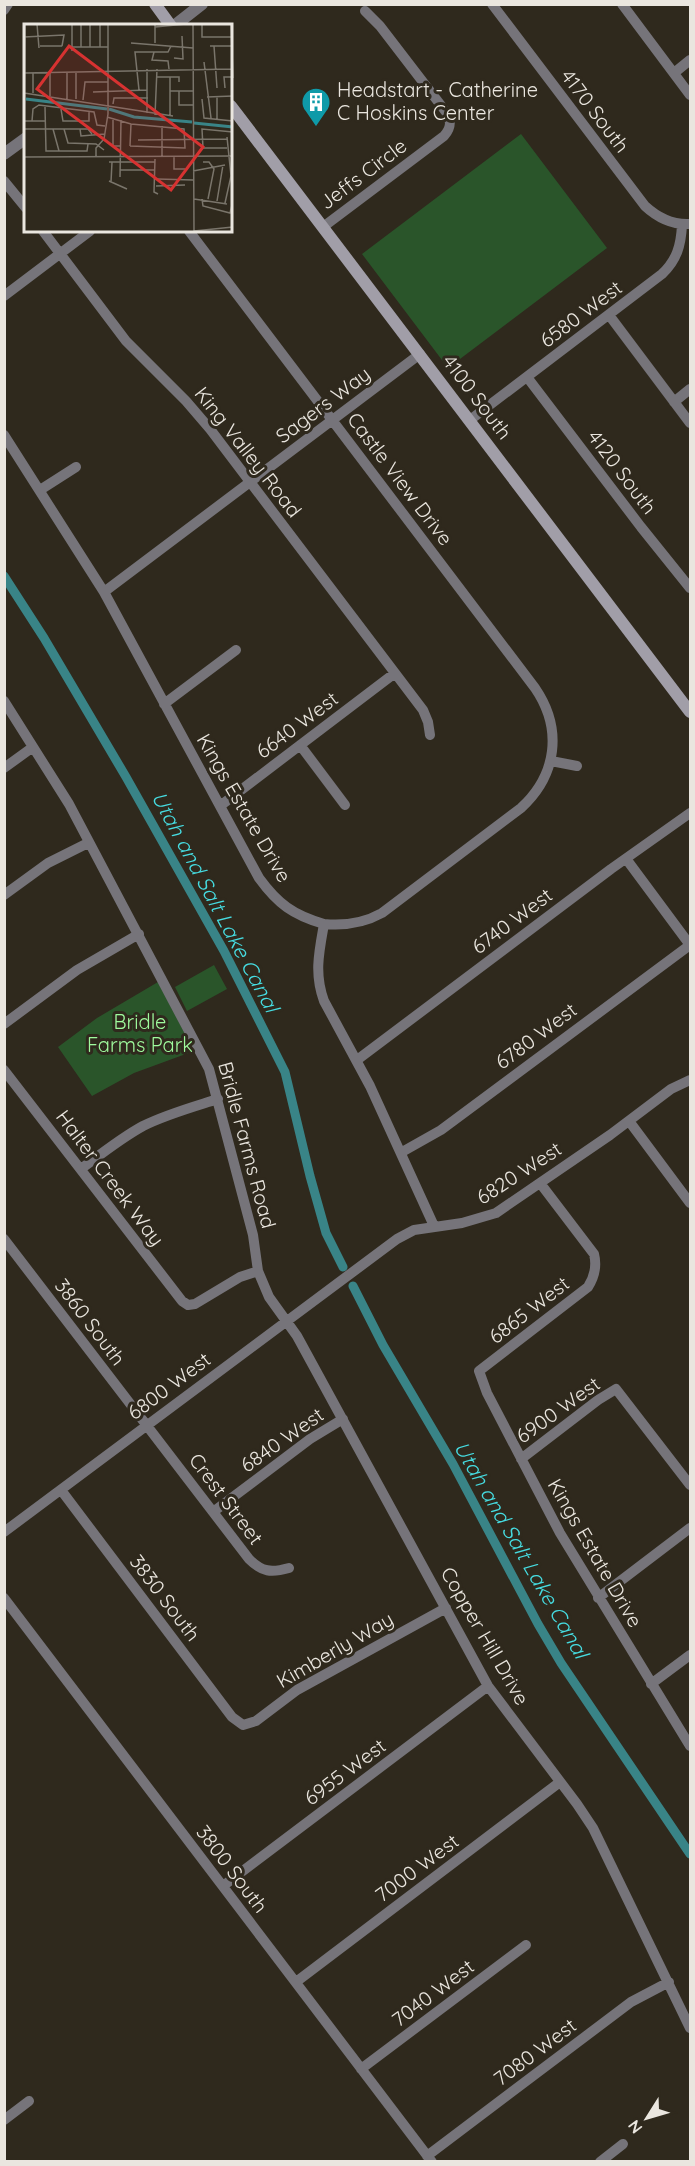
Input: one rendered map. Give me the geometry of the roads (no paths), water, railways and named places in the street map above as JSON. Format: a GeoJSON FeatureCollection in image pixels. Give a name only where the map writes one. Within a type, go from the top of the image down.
{"type":"FeatureCollection","features":[{"type":"Feature","properties":{"kind":"main road"},"geometry":{"type":"LineString","coordinates":[[155,4],[170,24]]}},
{"type":"Feature","properties":{"kind":"main road","name":"4100 South"},"geometry":{"type":"LineString","coordinates":[[232,107],[690,712]]}},
{"type":"Feature","properties":{"kind":"street"},"geometry":{"type":"LineString","coordinates":[[4,10],[8,4]]}},
{"type":"Feature","properties":{"kind":"street"},"geometry":{"type":"LineString","coordinates":[[175,24],[202,4]]}},
{"type":"Feature","properties":{"kind":"street","name":"4170 South"},"geometry":{"type":"LineString","coordinates":[[492,4],[640,200],[657,216],[686,225]]}},
{"type":"Feature","properties":{"kind":"street"},"geometry":{"type":"LineString","coordinates":[[622,4],[690,95]]}},
{"type":"Feature","properties":{"kind":"street","name":"Jeffs Circle"},"geometry":{"type":"LineString","coordinates":[[323,227],[444,136],[450,126],[450,119],[446,112],[380,26],[365,11]]}},
{"type":"Feature","properties":{"kind":"street"},"geometry":{"type":"LineString","coordinates":[[674,73],[690,60]]}},
{"type":"Feature","properties":{"kind":"street"},"geometry":{"type":"LineString","coordinates":[[4,154],[24,139]]}},
{"type":"Feature","properties":{"kind":"street"},"geometry":{"type":"LineString","coordinates":[[4,181],[24,206]]}},
{"type":"Feature","properties":{"kind":"street","name":"6580 West"},"geometry":{"type":"LineString","coordinates":[[470,420],[657,279],[671,264],[686,225]]}},
{"type":"Feature","properties":{"kind":"street","name":"King Valley Road"},"geometry":{"type":"LineString","coordinates":[[44,232],[126,341],[196,411],[251,482],[423,710],[430,735]]}},
{"type":"Feature","properties":{"kind":"street"},"geometry":{"type":"LineString","coordinates":[[4,296],[89,232]]}},
{"type":"Feature","properties":{"kind":"street","name":"Castle View Drive"},"geometry":{"type":"LineString","coordinates":[[190,232],[540,696],[549,714],[553,732],[551,760],[539,788],[521,808],[389,908],[360,922],[342,925],[324,924]]}},
{"type":"Feature","properties":{"kind":"street"},"geometry":{"type":"LineString","coordinates":[[609,315],[690,423]]}},
{"type":"Feature","properties":{"kind":"street","name":"Sagers Way"},"geometry":{"type":"LineString","coordinates":[[104,592],[420,354]]}},
{"type":"Feature","properties":{"kind":"street","name":"4120 South"},"geometry":{"type":"LineString","coordinates":[[526,377],[640,527],[690,588]]}},
{"type":"Feature","properties":{"kind":"street"},"geometry":{"type":"LineString","coordinates":[[674,402],[690,389]]}},
{"type":"Feature","properties":{"kind":"street","name":"Kings Estate Drive"},"geometry":{"type":"LineString","coordinates":[[4,435],[104,592],[259,878],[272,896],[289,910],[304,918],[324,924]]}},
{"type":"Feature","properties":{"kind":"street"},"geometry":{"type":"LineString","coordinates":[[40,490],[76,467]]}},
{"type":"Feature","properties":{"kind":"street"},"geometry":{"type":"LineString","coordinates":[[164,704],[236,650]]}},
{"type":"Feature","properties":{"kind":"street","name":"6640 West"},"geometry":{"type":"LineString","coordinates":[[220,806],[395,673]]}},
{"type":"Feature","properties":{"kind":"street","name":"Bridle Farms Road"},"geometry":{"type":"LineString","coordinates":[[4,701],[60,789],[205,1060],[218,1099],[253,1235],[258,1271],[265,1290],[287,1322]]}},
{"type":"Feature","properties":{"kind":"street"},"geometry":{"type":"LineString","coordinates":[[300,745],[345,805]]}},
{"type":"Feature","properties":{"kind":"street"},"geometry":{"type":"LineString","coordinates":[[4,768],[33,747]]}},
{"type":"Feature","properties":{"kind":"street"},"geometry":{"type":"LineString","coordinates":[[551,760],[577,766]]}},
{"type":"Feature","properties":{"kind":"street","name":"6740 West"},"geometry":{"type":"LineString","coordinates":[[357,1060],[611,869],[627,860],[690,813]]}},
{"type":"Feature","properties":{"kind":"street"},"geometry":{"type":"LineString","coordinates":[[4,895],[48,863],[88,843]]}},
{"type":"Feature","properties":{"kind":"street"},"geometry":{"type":"LineString","coordinates":[[627,860],[690,945]]}},
{"type":"Feature","properties":{"kind":"street"},"geometry":{"type":"LineString","coordinates":[[324,924],[318,961],[319,987],[324,1001],[357,1060],[402,1152],[434,1226]]}},
{"type":"Feature","properties":{"kind":"street"},"geometry":{"type":"LineString","coordinates":[[4,1024],[72,974],[138,934]]}},
{"type":"Feature","properties":{"kind":"street","name":"6780 West"},"geometry":{"type":"LineString","coordinates":[[402,1152],[441,1131],[690,945]]}},
{"type":"Feature","properties":{"kind":"street","name":"Halter Creek Way"},"geometry":{"type":"LineString","coordinates":[[4,1070],[179,1298],[188,1305],[199,1302],[244,1274],[258,1271]]}},
{"type":"Feature","properties":{"kind":"street","name":"6820 West"},"geometry":{"type":"LineString","coordinates":[[356,1270],[397,1239],[414,1230],[462,1223],[496,1213],[629,1121],[671,1089],[690,1080]]}},
{"type":"Feature","properties":{"kind":"street"},"geometry":{"type":"LineString","coordinates":[[81,1169],[111,1146],[143,1127],[176,1112],[218,1099]]}},
{"type":"Feature","properties":{"kind":"street"},"geometry":{"type":"LineString","coordinates":[[629,1121],[690,1203]]}},
{"type":"Feature","properties":{"kind":"street","name":"6865 West"},"geometry":{"type":"LineString","coordinates":[[479,1371],[588,1287],[595,1272],[594,1254],[540,1183]]}},
{"type":"Feature","properties":{"kind":"street","name":"3860 South"},"geometry":{"type":"LineString","coordinates":[[4,1239],[146,1426]]}},
{"type":"Feature","properties":{"kind":"street","name":"6800 West"},"geometry":{"type":"LineString","coordinates":[[4,1532],[356,1270]]}},
{"type":"Feature","properties":{"kind":"street","name":"Copper Hill Drive"},"geometry":{"type":"LineString","coordinates":[[287,1322],[343,1419],[488,1686],[593,1828],[690,2028]]}},
{"type":"Feature","properties":{"kind":"street","name":"Kings Estate Drive"},"geometry":{"type":"LineString","coordinates":[[479,1371],[487,1393],[560,1533],[690,1746]]}},
{"type":"Feature","properties":{"kind":"street","name":"6900 West"},"geometry":{"type":"LineString","coordinates":[[521,1459],[598,1400],[616,1389],[690,1485]]}},
{"type":"Feature","properties":{"kind":"street","name":"6840 West"},"geometry":{"type":"LineString","coordinates":[[213,1512],[310,1439],[343,1419]]}},
{"type":"Feature","properties":{"kind":"street","name":"Crest Street"},"geometry":{"type":"LineString","coordinates":[[146,1426],[244,1554],[258,1568],[271,1572],[289,1568]]}},
{"type":"Feature","properties":{"kind":"street","name":"3830 South"},"geometry":{"type":"LineString","coordinates":[[61,1490],[232,1717],[243,1725]]}},
{"type":"Feature","properties":{"kind":"street"},"geometry":{"type":"LineString","coordinates":[[598,1598],[690,1528]]}},
{"type":"Feature","properties":{"kind":"street","name":"3800 South"},"geometry":{"type":"LineString","coordinates":[[4,1598],[429,2159]]}},
{"type":"Feature","properties":{"kind":"street","name":"Kimberly Way"},"geometry":{"type":"LineString","coordinates":[[243,1725],[256,1721],[297,1690],[446,1608]]}},
{"type":"Feature","properties":{"kind":"street"},"geometry":{"type":"LineString","coordinates":[[651,1684],[690,1654]]}},
{"type":"Feature","properties":{"kind":"street","name":"6955 West"},"geometry":{"type":"LineString","coordinates":[[223,1886],[488,1686]]}},
{"type":"Feature","properties":{"kind":"street","name":"7000 West"},"geometry":{"type":"LineString","coordinates":[[296,1982],[560,1782]]}},
{"type":"Feature","properties":{"kind":"street","name":"7040 West"},"geometry":{"type":"LineString","coordinates":[[362,2069],[526,1945]]}},
{"type":"Feature","properties":{"kind":"street","name":"7080 West"},"geometry":{"type":"LineString","coordinates":[[429,2159],[612,2016],[631,2002],[669,1982]]}},
{"type":"Feature","properties":{"kind":"street"},"geometry":{"type":"LineString","coordinates":[[4,2120],[29,2101]]}},
{"type":"Feature","properties":{"kind":"street"},"geometry":{"type":"LineString","coordinates":[[600,2162],[624,2144]]}},
{"type":"Feature","properties":{"kind":"waterway","name":"Utah and Salt Lake Canal"},"geometry":{"type":"LineString","coordinates":[[4,576],[44,638],[126,777],[224,951],[285,1072],[326,1233],[343,1267]]}},
{"type":"Feature","properties":{"kind":"waterway","name":"Utah and Salt Lake Canal"},"geometry":{"type":"LineString","coordinates":[[353,1286],[383,1345],[453,1464],[561,1663],[690,1854]]}},
{"type":"Feature","properties":{"kind":"place","name":"Headstart - Catherine C Hoskins Center"},"geometry":{"type":"Point","coordinates":[316,128]}},
{"type":"Feature","properties":{"kind":"park label","name":"Bridle Farms Park"},"geometry":{"type":"Point","coordinates":[140,1034]}}]}
